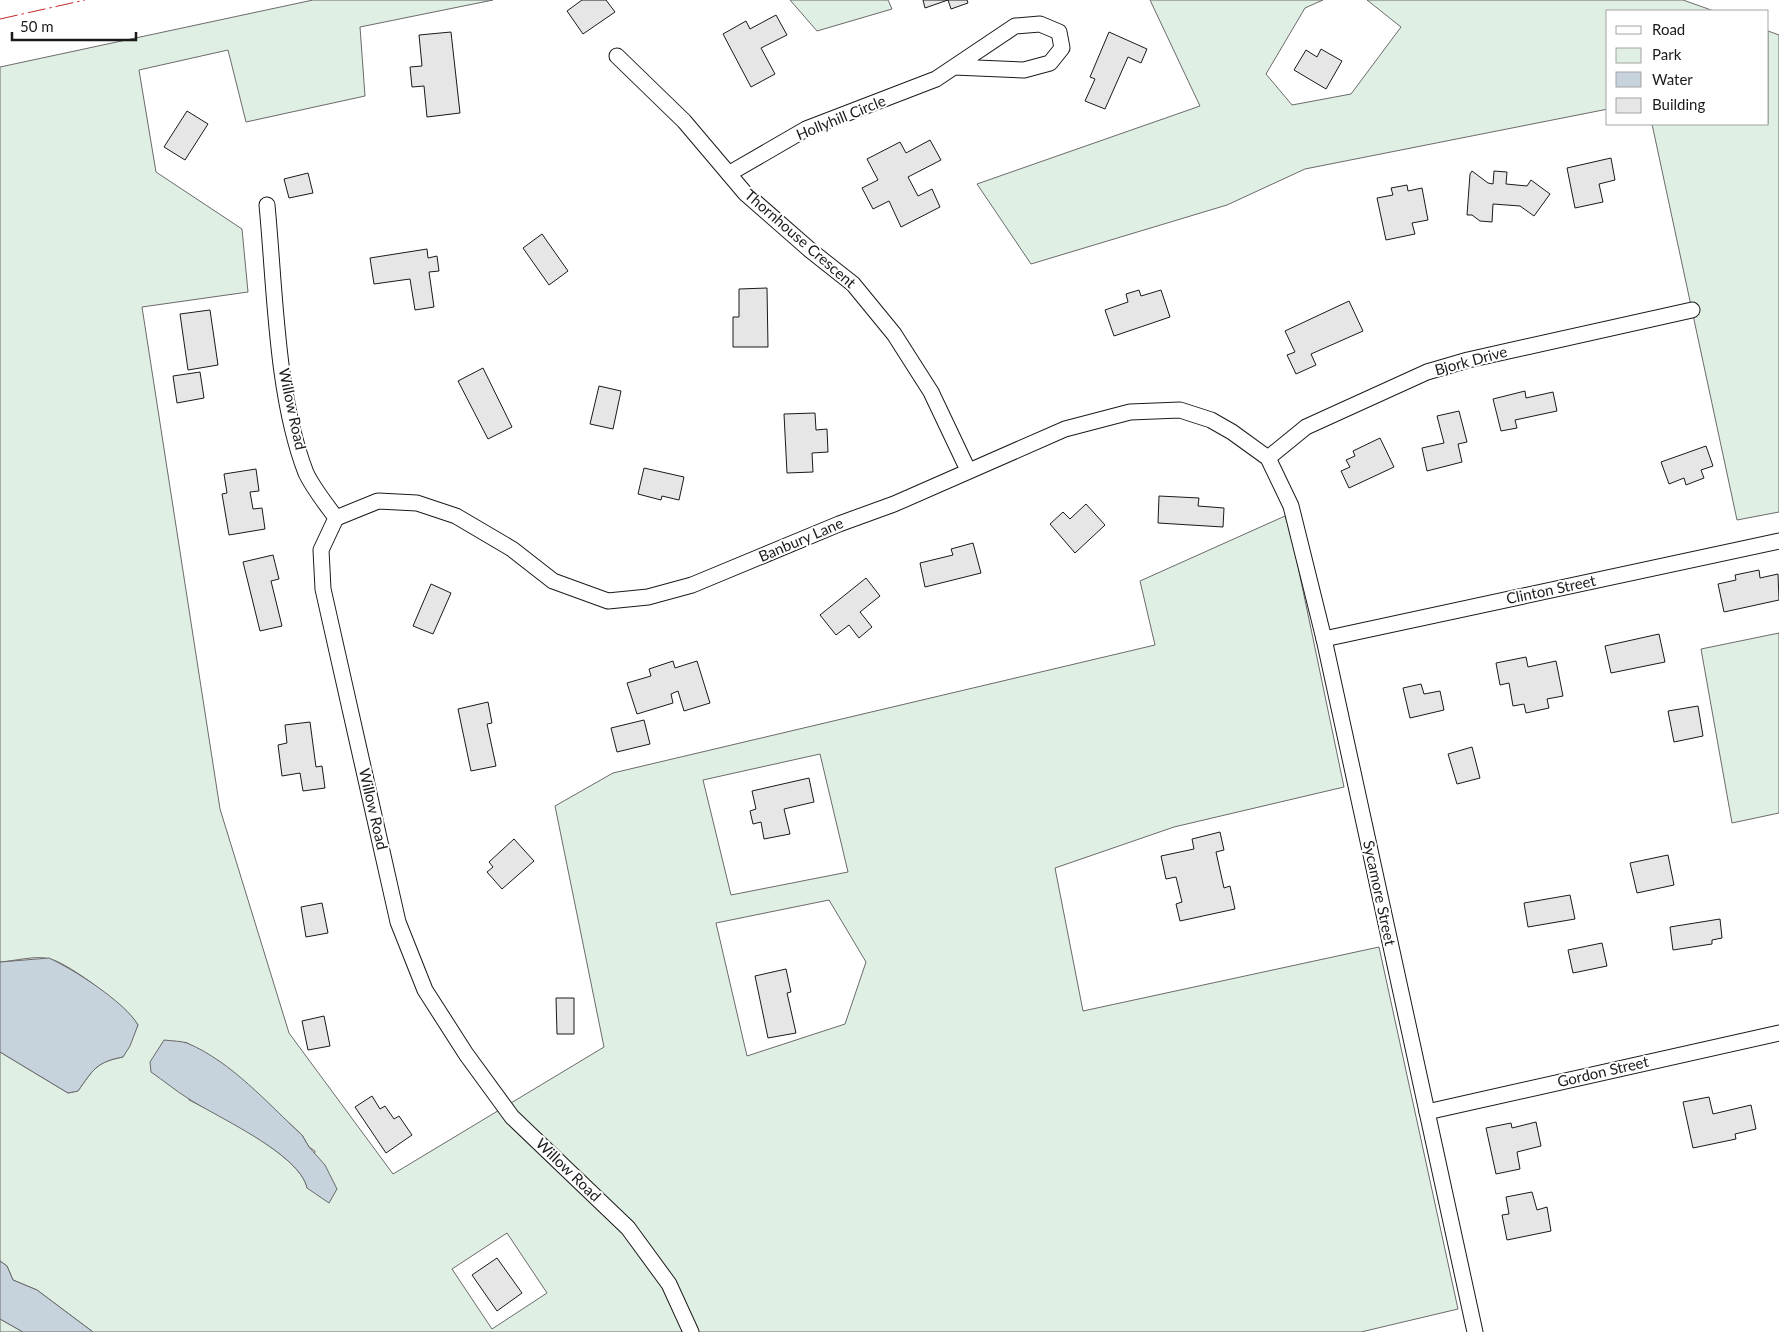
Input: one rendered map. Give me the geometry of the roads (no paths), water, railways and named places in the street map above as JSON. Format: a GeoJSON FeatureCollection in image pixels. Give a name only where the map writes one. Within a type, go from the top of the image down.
{"type":"FeatureCollection","features":[{"type":"Feature","properties":{"kind":"street","name":"Hollyhill Circle"},"geometry":{"type":"LineString","coordinates":[[730,173],[806,129],[936,79],[1015,26],[1040,24],[1058,32],[1062,48],[1050,63],[1024,70],[954,67]]}},
{"type":"Feature","properties":{"kind":"street","name":"Thornhouse Crescent"},"geometry":{"type":"LineString","coordinates":[[617,56],[684,121],[760,207],[853,284],[894,334],[931,392],[968,470]]}},
{"type":"Feature","properties":{"kind":"street","name":"Willow Road"},"geometry":{"type":"LineString","coordinates":[[267,205],[281,360],[292,429],[307,474],[336,518],[320,550],[322,589],[398,922],[425,990],[466,1054],[512,1116],[628,1228],[669,1284],[691,1332]]}},
{"type":"Feature","properties":{"kind":"street","name":"Bjork Drive"},"geometry":{"type":"LineString","coordinates":[[1268,458],[1306,427],[1427,372],[1474,358],[1692,310]]}},
{"type":"Feature","properties":{"kind":"street","name":"Banbury Lane"},"geometry":{"type":"LineString","coordinates":[[336,518],[378,501],[417,503],[456,516],[512,549],[553,580],[608,602],[648,597],[692,585],[839,524],[894,504],[1065,429],[1138,411],[1180,410],[1211,420],[1232,432],[1268,458]]}},
{"type":"Feature","properties":{"kind":"street","name":"Sycamore Street"},"geometry":{"type":"LineString","coordinates":[[1268,458],[1291,506],[1324,639],[1475,1332]]}},
{"type":"Feature","properties":{"kind":"street","name":"Clinton Street"},"geometry":{"type":"LineString","coordinates":[[1324,639],[1779,541]]}},
{"type":"Feature","properties":{"kind":"street","name":"Gordon Street"},"geometry":{"type":"LineString","coordinates":[[1427,1112],[1779,1033]]}},
{"type":"Feature","properties":{"kind":"water"},"geometry":{"type":"Polygon","coordinates":[[[49,958],[98,987],[122,1006],[138,1025],[130,1046],[123,1057],[101,1064],[92,1072],[78,1091],[68,1093],[0,1052],[0,962],[49,958]]]}},
{"type":"Feature","properties":{"kind":"water"},"geometry":{"type":"Polygon","coordinates":[[[164,1040],[187,1043],[219,1061],[248,1084],[302,1135],[309,1147],[325,1165],[337,1189],[329,1203],[307,1188],[301,1175],[290,1162],[274,1150],[237,1126],[179,1093],[151,1072],[150,1062],[164,1040]]]}},
{"type":"Feature","properties":{"kind":"water"},"geometry":{"type":"Polygon","coordinates":[[[0,1261],[7,1266],[13,1280],[37,1290],[93,1332],[23,1332],[0,1319],[0,1261]]]}}]}
